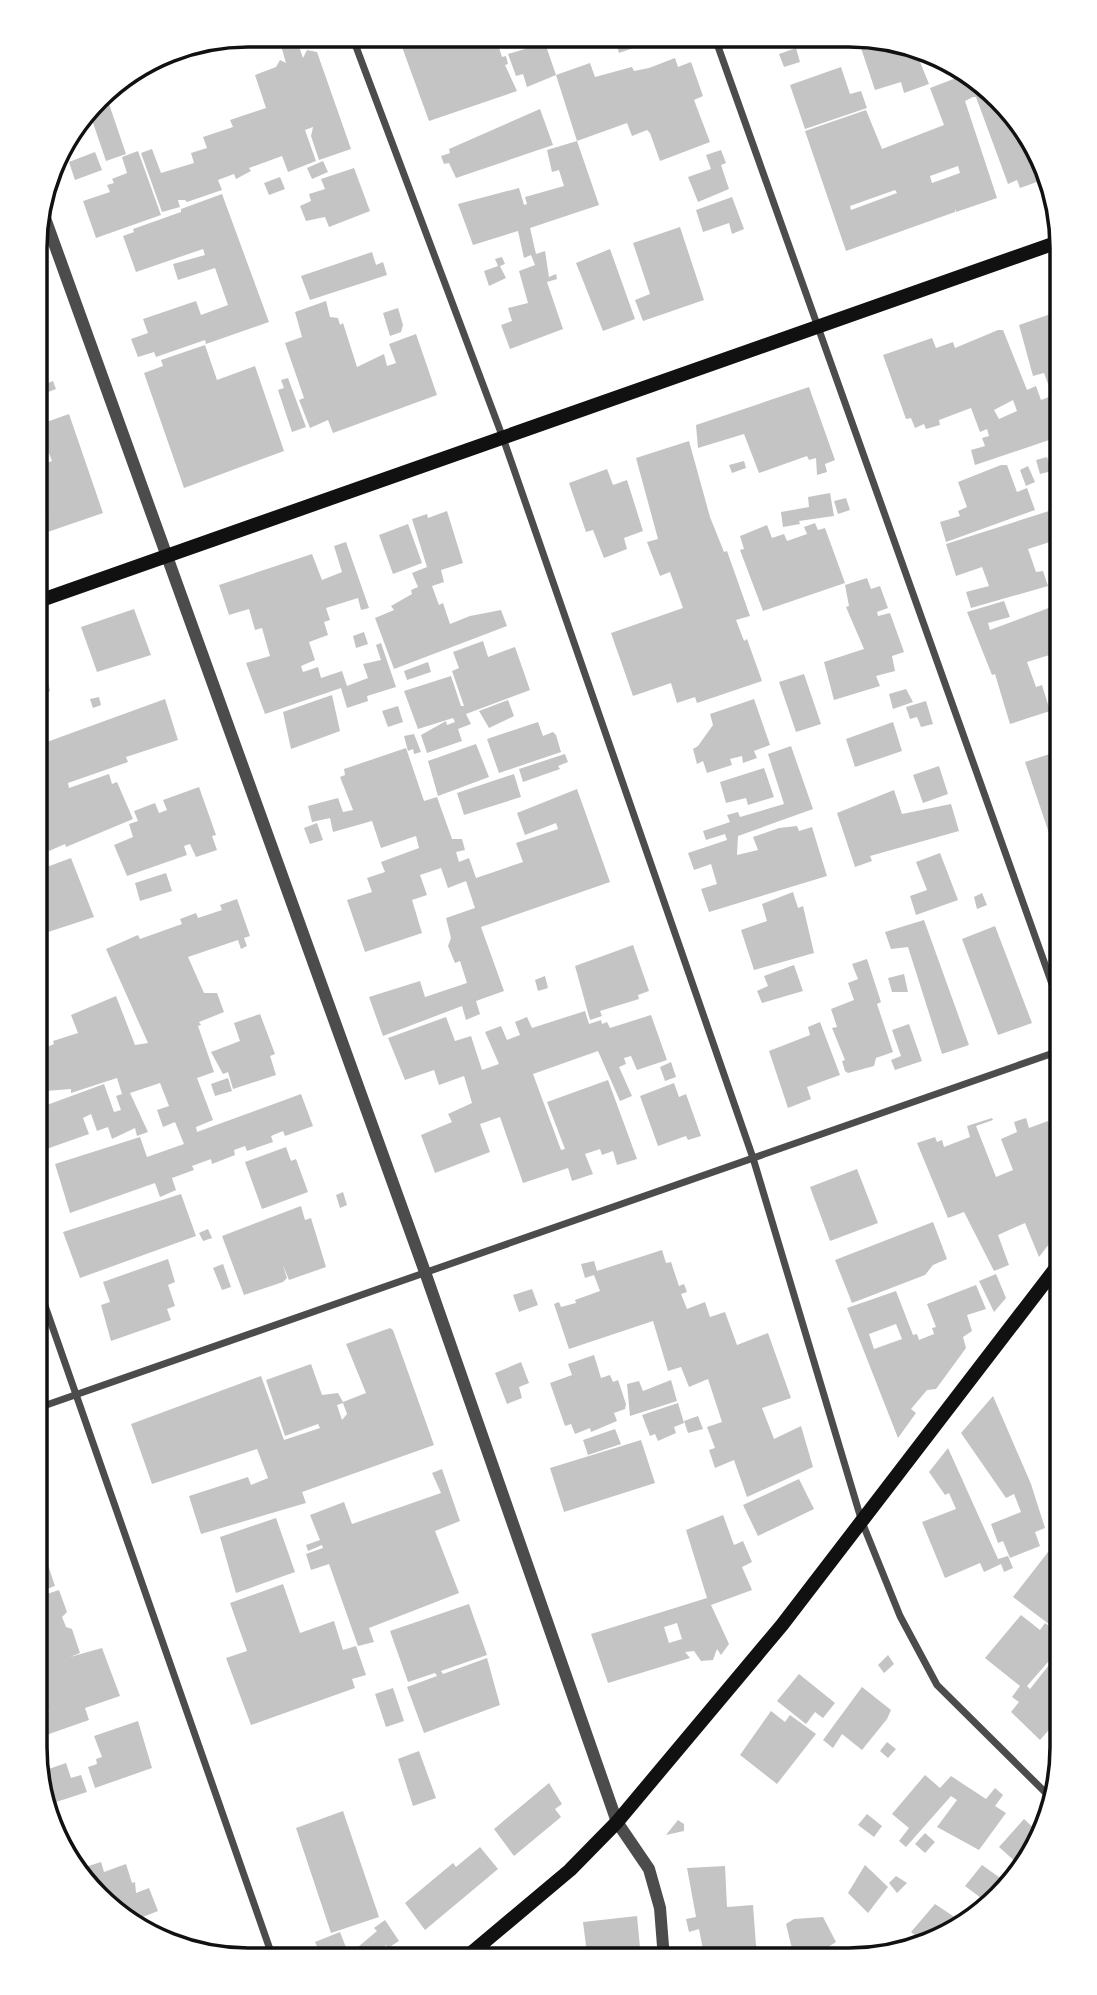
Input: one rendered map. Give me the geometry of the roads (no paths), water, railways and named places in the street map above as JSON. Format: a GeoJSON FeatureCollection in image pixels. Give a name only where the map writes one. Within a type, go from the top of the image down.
{"type":"FeatureCollection","features":[{"type":"Feature","properties":{"kind":"main road"},"geometry":{"type":"LineString","coordinates":[[47,598],[1050,245]]}},
{"type":"Feature","properties":{"kind":"main road"},"geometry":{"type":"LineString","coordinates":[[477,1948],[570,1870],[617,1822],[782,1625],[1049,1277]]}},
{"type":"Feature","properties":{"kind":"street"},"geometry":{"type":"LineString","coordinates":[[356,47],[503,438],[753,1158],[862,1522],[900,1616],[937,1685],[1044,1792]]}},
{"type":"Feature","properties":{"kind":"street"},"geometry":{"type":"LineString","coordinates":[[718,47],[1050,977]]}},
{"type":"Feature","properties":{"kind":"street"},"geometry":{"type":"LineString","coordinates":[[49,228],[169,555],[425,1272],[617,1822],[649,1869],[660,1908],[663,1948]]}},
{"type":"Feature","properties":{"kind":"street"},"geometry":{"type":"LineString","coordinates":[[47,1405],[1049,1054]]}},
{"type":"Feature","properties":{"kind":"street"},"geometry":{"type":"LineString","coordinates":[[47,1313],[269,1948]]}}]}
